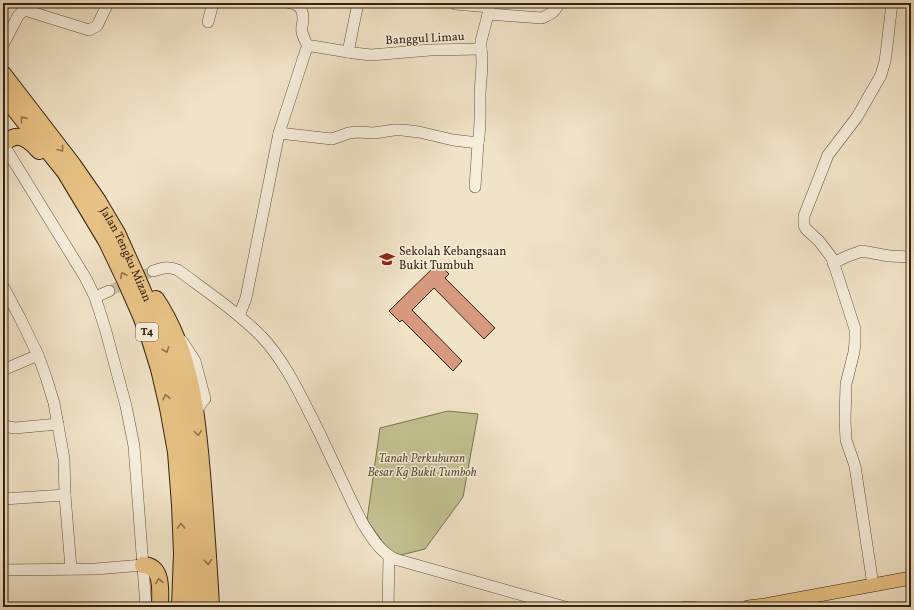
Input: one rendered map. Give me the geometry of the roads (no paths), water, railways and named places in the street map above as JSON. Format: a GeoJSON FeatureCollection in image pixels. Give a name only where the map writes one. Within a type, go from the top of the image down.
{"type":"FeatureCollection","features":[{"type":"Feature","properties":{"kind":"highway","name":"Jalan Tengku Mizan"},"geometry":{"type":"LineString","coordinates":[[3,74],[73,165],[98,201],[117,233],[158,326],[170,361],[185,429],[189,469],[196,607]]}},
{"type":"Feature","properties":{"kind":"highway","name":"Jalan Tengku Mizan"},"geometry":{"type":"LineString","coordinates":[[3,95],[66,172],[106,242],[126,282],[150,340],[159,369],[176,452],[182,552],[180,607]]}},
{"type":"Feature","properties":{"kind":"highway"},"geometry":{"type":"LineString","coordinates":[[3,143],[15,137],[22,137],[37,148],[85,206]]}},
{"type":"Feature","properties":{"kind":"highway"},"geometry":{"type":"LineString","coordinates":[[136,274],[157,300],[172,327],[190,380],[198,430],[211,607]]}},
{"type":"Feature","properties":{"kind":"highway"},"geometry":{"type":"LineString","coordinates":[[182,552],[187,607]]}},
{"type":"Feature","properties":{"kind":"highway"},"geometry":{"type":"LineString","coordinates":[[143,565],[152,568],[157,572],[159,579],[160,607]]}},
{"type":"Feature","properties":{"kind":"main road"},"geometry":{"type":"LineString","coordinates":[[748,607],[774,605],[911,578]]}},
{"type":"Feature","properties":{"kind":"street"},"geometry":{"type":"LineString","coordinates":[[3,45],[18,16],[24,10],[32,7],[89,30],[97,26],[108,3]]}},
{"type":"Feature","properties":{"kind":"street"},"geometry":{"type":"LineString","coordinates":[[208,22],[213,3]]}},
{"type":"Feature","properties":{"kind":"street"},"geometry":{"type":"LineString","coordinates":[[239,316],[246,298],[279,133],[308,47],[302,33],[304,19],[302,10],[297,4],[290,3]]}},
{"type":"Feature","properties":{"kind":"street"},"geometry":{"type":"LineString","coordinates":[[348,52],[358,3]]}},
{"type":"Feature","properties":{"kind":"street"},"geometry":{"type":"LineString","coordinates":[[455,4],[490,8],[542,18],[554,12],[558,3]]}},
{"type":"Feature","properties":{"kind":"street"},"geometry":{"type":"LineString","coordinates":[[873,585],[855,466],[846,440],[846,384],[856,342],[855,329],[832,258],[820,241],[806,229],[804,225],[804,216],[828,155],[857,117],[881,74],[885,61],[892,3]]}},
{"type":"Feature","properties":{"kind":"street","name":"Banggul Limau"},"geometry":{"type":"LineString","coordinates":[[308,47],[312,46],[371,55],[430,50],[481,49],[481,42],[490,8]]}},
{"type":"Feature","properties":{"kind":"street"},"geometry":{"type":"LineString","coordinates":[[475,187],[480,132],[482,66],[481,49]]}},
{"type":"Feature","properties":{"kind":"street"},"geometry":{"type":"LineString","coordinates":[[279,133],[332,139],[349,133],[374,133],[402,130],[419,132],[453,140],[478,143]]}},
{"type":"Feature","properties":{"kind":"street"},"geometry":{"type":"LineString","coordinates":[[3,143],[85,277],[95,297],[105,328],[118,372],[134,446],[146,607]]}},
{"type":"Feature","properties":{"kind":"street"},"geometry":{"type":"LineString","coordinates":[[833,262],[862,251],[889,256],[911,257]]}},
{"type":"Feature","properties":{"kind":"street"},"geometry":{"type":"LineString","coordinates":[[153,271],[165,268],[178,270],[239,316],[261,336],[287,370],[321,436],[363,524],[375,542],[389,556],[565,607]]}},
{"type":"Feature","properties":{"kind":"street"},"geometry":{"type":"LineString","coordinates":[[4,290],[38,355],[54,403],[64,459],[65,495],[71,569]]}},
{"type":"Feature","properties":{"kind":"street"},"geometry":{"type":"LineString","coordinates":[[95,297],[109,291]]}},
{"type":"Feature","properties":{"kind":"street"},"geometry":{"type":"LineString","coordinates":[[3,370],[38,355]]}},
{"type":"Feature","properties":{"kind":"street"},"geometry":{"type":"LineString","coordinates":[[3,425],[15,428],[58,424]]}},
{"type":"Feature","properties":{"kind":"street"},"geometry":{"type":"LineString","coordinates":[[3,499],[65,495]]}},
{"type":"Feature","properties":{"kind":"street"},"geometry":{"type":"LineString","coordinates":[[388,607],[389,556]]}},
{"type":"Feature","properties":{"kind":"street"},"geometry":{"type":"LineString","coordinates":[[3,570],[96,569],[143,565]]}},
{"type":"Feature","properties":{"kind":"street"},"geometry":{"type":"LineString","coordinates":[[685,607],[694,607]]}},
{"type":"Feature","properties":{"kind":"tunnel"},"geometry":{"type":"LineString","coordinates":[[109,291],[153,271]]}},
{"type":"Feature","properties":{"kind":"place","name":"Sekolah Kebangsaan Bukit Tumbuh"},"geometry":{"type":"Point","coordinates":[387,259]}},
{"type":"Feature","properties":{"kind":"park label","name":"Tanah Perkuburan Besar Kg Bukit Tumboh"},"geometry":{"type":"Point","coordinates":[422,466]}}]}
